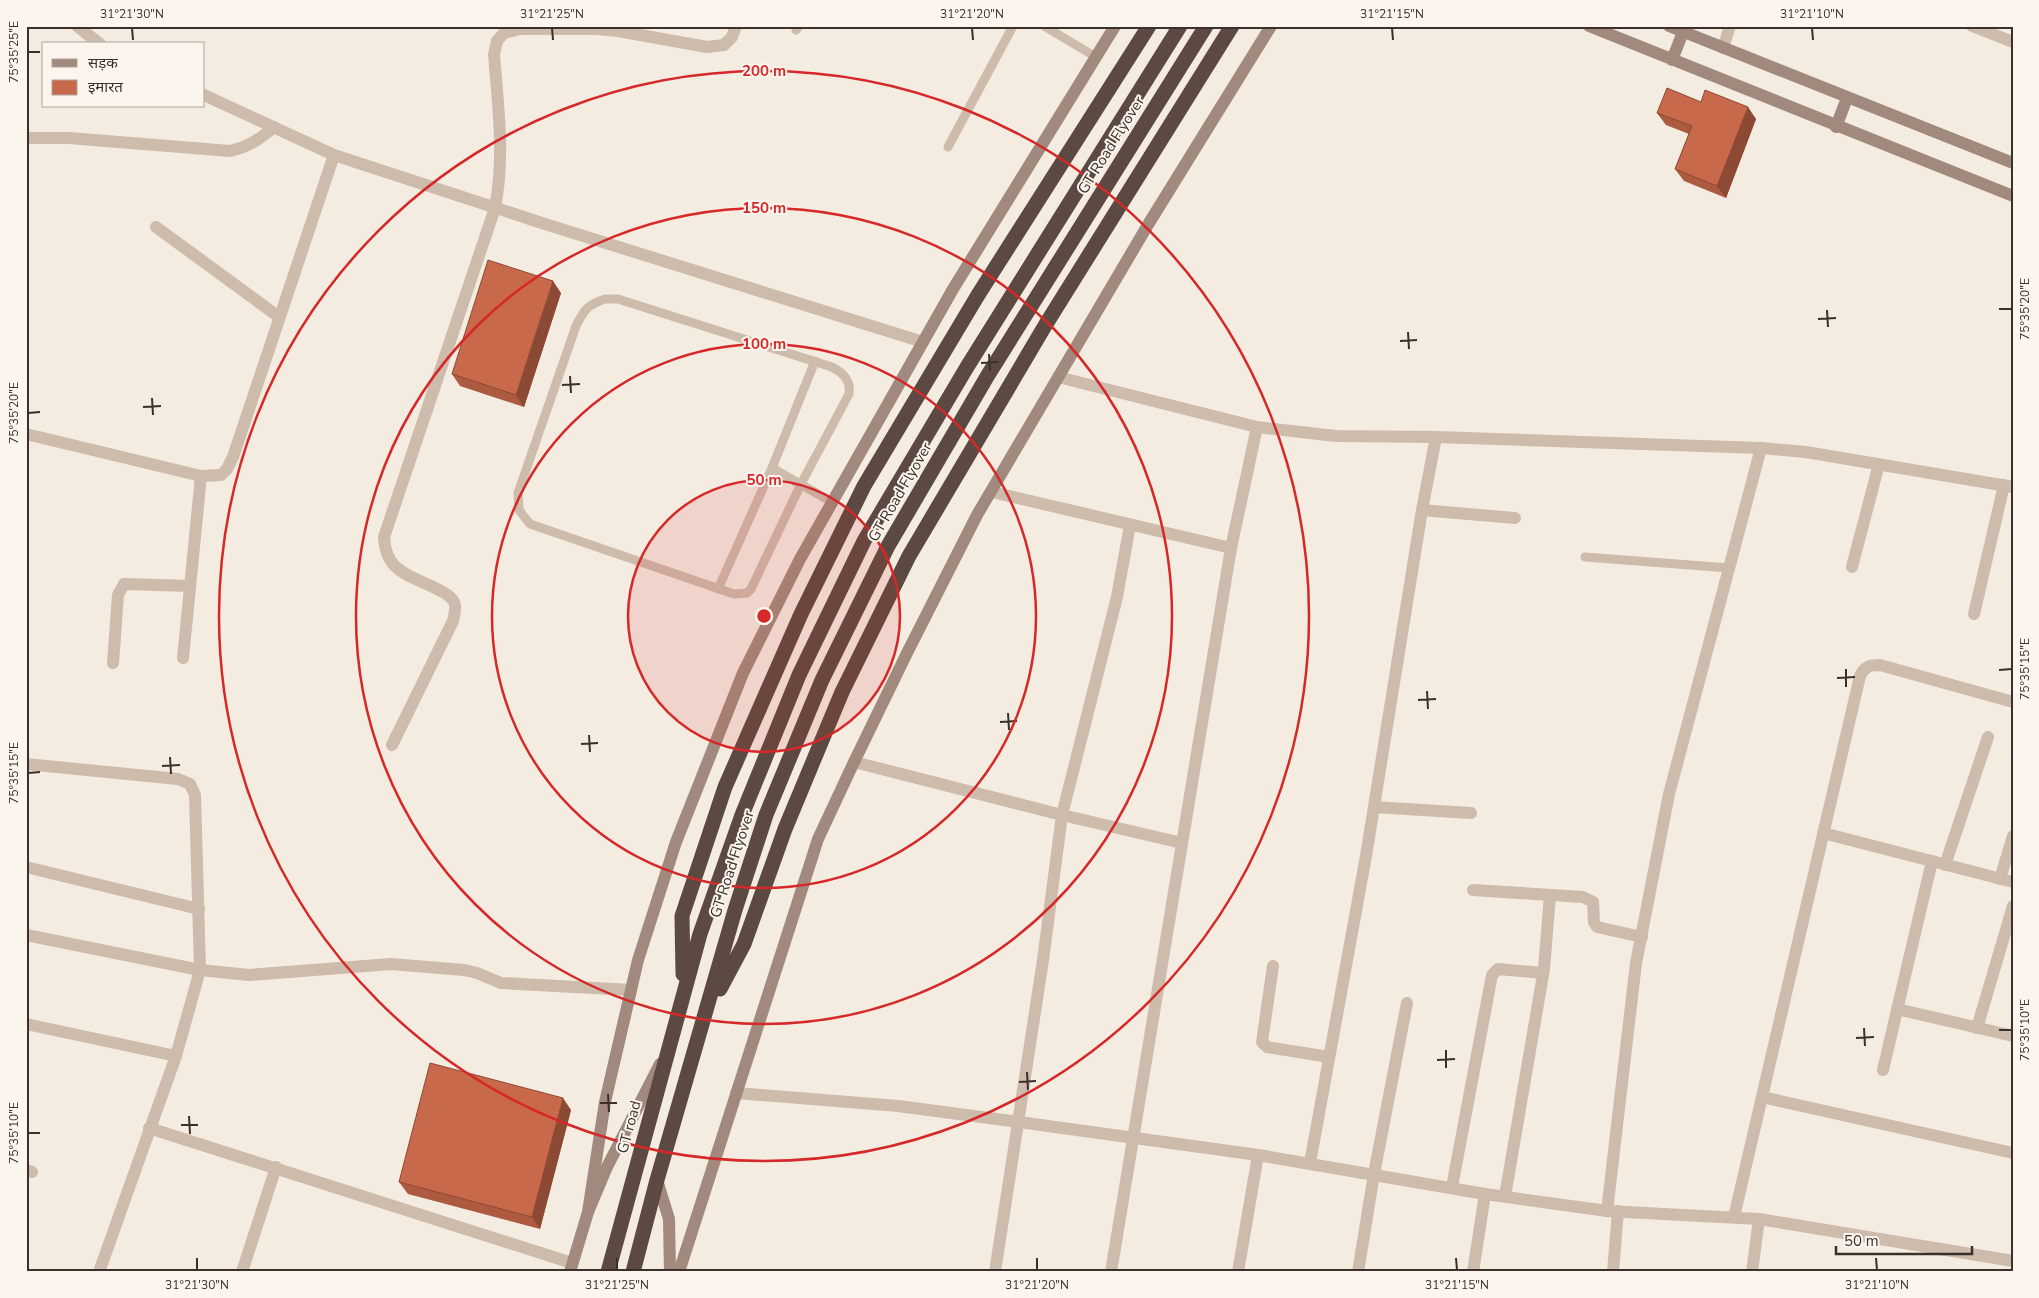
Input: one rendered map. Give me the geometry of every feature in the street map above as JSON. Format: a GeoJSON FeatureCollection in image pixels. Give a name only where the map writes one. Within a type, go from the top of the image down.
{"type":"FeatureCollection","features":[{"type":"Feature","properties":{"kind":"highway"},"geometry":{"type":"LineString","coordinates":[[684,991],[682,916],[725,787],[801,614],[874,470],[983,286],[1150,26]]}},
{"type":"Feature","properties":{"kind":"highway","name":"GT Road Flyover"},"geometry":{"type":"LineString","coordinates":[[684,991],[700,934],[742,815],[804,666],[864,542],[962,376],[1180,26]]}},
{"type":"Feature","properties":{"kind":"highway","name":"GT Road Flyover"},"geometry":{"type":"LineString","coordinates":[[706,1014],[735,910],[766,815],[822,680],[888,546],[988,375],[1206,26]]}},
{"type":"Feature","properties":{"kind":"highway"},"geometry":{"type":"LineString","coordinates":[[633,1272],[657,1180],[706,1014],[744,944],[785,829],[842,692],[909,556],[1046,324],[1232,26]]}},
{"type":"Feature","properties":{"kind":"highway","name":"GT road"},"geometry":{"type":"LineString","coordinates":[[608,1272],[684,991]]}},
{"type":"Feature","properties":{"kind":"street"},"geometry":{"type":"LineString","coordinates":[[77,26],[97,42]]}},
{"type":"Feature","properties":{"kind":"street"},"geometry":{"type":"LineString","coordinates":[[392,745],[453,621],[455,610],[454,603],[449,596],[406,576],[396,568],[390,561],[384,536],[496,208],[501,180],[501,140],[494,54],[497,41],[504,33],[510,30],[530,28],[597,29],[708,47],[724,45],[732,37],[736,26]]}},
{"type":"Feature","properties":{"kind":"street"},"geometry":{"type":"LineString","coordinates":[[588,1212],[605,1102],[638,960],[676,842],[743,673],[800,559],[953,289],[1115,26]]}},
{"type":"Feature","properties":{"kind":"street"},"geometry":{"type":"LineString","coordinates":[[679,1272],[818,839],[854,762],[977,515],[1149,223],[1271,26]]}},
{"type":"Feature","properties":{"kind":"street"},"geometry":{"type":"LineString","coordinates":[[1589,26],[2013,196]]}},
{"type":"Feature","properties":{"kind":"street"},"geometry":{"type":"LineString","coordinates":[[1669,26],[2013,163]]}},
{"type":"Feature","properties":{"kind":"street"},"geometry":{"type":"LineString","coordinates":[[1723,48],[1730,26]]}},
{"type":"Feature","properties":{"kind":"street"},"geometry":{"type":"LineString","coordinates":[[1972,26],[2013,42]]}},
{"type":"Feature","properties":{"kind":"street"},"geometry":{"type":"LineString","coordinates":[[1672,60],[1683,32]]}},
{"type":"Feature","properties":{"kind":"street"},"geometry":{"type":"LineString","coordinates":[[205,95],[334,155],[923,342]]}},
{"type":"Feature","properties":{"kind":"street"},"geometry":{"type":"LineString","coordinates":[[1836,126],[1847,98]]}},
{"type":"Feature","properties":{"kind":"street"},"geometry":{"type":"LineString","coordinates":[[26,138],[69,138],[230,151],[244,148],[258,141],[274,127]]}},
{"type":"Feature","properties":{"kind":"street"},"geometry":{"type":"LineString","coordinates":[[26,434],[200,476],[221,476],[227,470],[233,457],[334,155]]}},
{"type":"Feature","properties":{"kind":"street"},"geometry":{"type":"LineString","coordinates":[[156,227],[279,317]]}},
{"type":"Feature","properties":{"kind":"street"},"geometry":{"type":"LineString","coordinates":[[1058,377],[1257,427],[1336,436],[1436,437],[1761,448],[1806,452],[2008,486],[1974,614]]}},
{"type":"Feature","properties":{"kind":"street"},"geometry":{"type":"LineString","coordinates":[[1111,1272],[1231,548],[1257,427]]}},
{"type":"Feature","properties":{"kind":"street"},"geometry":{"type":"LineString","coordinates":[[1310,1163],[1374,807],[1422,510],[1436,437]]}},
{"type":"Feature","properties":{"kind":"street"},"geometry":{"type":"LineString","coordinates":[[1613,1272],[1613,1211],[1636,963],[1669,794],[1761,448]]}},
{"type":"Feature","properties":{"kind":"street"},"geometry":{"type":"LineString","coordinates":[[1852,567],[1879,464]]}},
{"type":"Feature","properties":{"kind":"street"},"geometry":{"type":"LineString","coordinates":[[183,658],[200,476]]}},
{"type":"Feature","properties":{"kind":"street"},"geometry":{"type":"LineString","coordinates":[[992,492],[1231,548]]}},
{"type":"Feature","properties":{"kind":"street"},"geometry":{"type":"LineString","coordinates":[[1422,510],[1515,518]]}},
{"type":"Feature","properties":{"kind":"street"},"geometry":{"type":"LineString","coordinates":[[995,1272],[1043,960],[1062,815],[1117,597],[1130,525]]}},
{"type":"Feature","properties":{"kind":"street"},"geometry":{"type":"LineString","coordinates":[[113,663],[118,594],[124,584],[190,586]]}},
{"type":"Feature","properties":{"kind":"street"},"geometry":{"type":"LineString","coordinates":[[1734,1217],[1860,676],[1865,668],[1871,665],[1880,665],[2013,702]]}},
{"type":"Feature","properties":{"kind":"street"},"geometry":{"type":"LineString","coordinates":[[1945,865],[1988,736]]}},
{"type":"Feature","properties":{"kind":"street"},"geometry":{"type":"LineString","coordinates":[[854,762],[1062,815],[1182,843]]}},
{"type":"Feature","properties":{"kind":"street"},"geometry":{"type":"LineString","coordinates":[[26,764],[178,779],[190,784],[195,795],[200,970],[176,1056],[99,1272]]}},
{"type":"Feature","properties":{"kind":"street"},"geometry":{"type":"LineString","coordinates":[[1374,807],[1471,813]]}},
{"type":"Feature","properties":{"kind":"street"},"geometry":{"type":"LineString","coordinates":[[1823,833],[2013,882]]}},
{"type":"Feature","properties":{"kind":"street"},"geometry":{"type":"LineString","coordinates":[[2000,879],[2013,836]]}},
{"type":"Feature","properties":{"kind":"street"},"geometry":{"type":"LineString","coordinates":[[1883,1070],[1932,861]]}},
{"type":"Feature","properties":{"kind":"street"},"geometry":{"type":"LineString","coordinates":[[26,867],[199,909]]}},
{"type":"Feature","properties":{"kind":"street"},"geometry":{"type":"LineString","coordinates":[[1473,890],[1589,899],[1593,902],[1594,922],[1597,927],[1642,937]]}},
{"type":"Feature","properties":{"kind":"street"},"geometry":{"type":"LineString","coordinates":[[1505,1196],[1543,973],[1550,895]]}},
{"type":"Feature","properties":{"kind":"street"},"geometry":{"type":"LineString","coordinates":[[1977,1028],[2013,906]]}},
{"type":"Feature","properties":{"kind":"street"},"geometry":{"type":"LineString","coordinates":[[26,935],[200,970],[249,975],[391,964],[464,970],[501,983],[631,990]]}},
{"type":"Feature","properties":{"kind":"street"},"geometry":{"type":"LineString","coordinates":[[1273,966],[1262,1042],[1267,1046],[1329,1057]]}},
{"type":"Feature","properties":{"kind":"street"},"geometry":{"type":"LineString","coordinates":[[1452,1187],[1492,975],[1498,969],[1543,973]]}},
{"type":"Feature","properties":{"kind":"street"},"geometry":{"type":"LineString","coordinates":[[1358,1272],[1374,1174],[1407,1003]]}},
{"type":"Feature","properties":{"kind":"street"},"geometry":{"type":"LineString","coordinates":[[1897,1009],[2013,1036]]}},
{"type":"Feature","properties":{"kind":"street"},"geometry":{"type":"LineString","coordinates":[[26,1024],[176,1056]]}},
{"type":"Feature","properties":{"kind":"street"},"geometry":{"type":"LineString","coordinates":[[149,1128],[276,1167],[571,1268],[588,1212],[607,1167],[668,1050]]}},
{"type":"Feature","properties":{"kind":"street"},"geometry":{"type":"LineString","coordinates":[[736,1093],[898,1106],[1019,1122],[1258,1155],[1485,1194],[1613,1211],[1759,1219],[2013,1261]]}},
{"type":"Feature","properties":{"kind":"street"},"geometry":{"type":"LineString","coordinates":[[1762,1097],[2013,1153]]}},
{"type":"Feature","properties":{"kind":"street"},"geometry":{"type":"LineString","coordinates":[[1238,1272],[1258,1155]]}},
{"type":"Feature","properties":{"kind":"street"},"geometry":{"type":"LineString","coordinates":[[242,1272],[276,1167]]}},
{"type":"Feature","properties":{"kind":"street"},"geometry":{"type":"LineString","coordinates":[[657,1180],[669,1220],[670,1272]]}},
{"type":"Feature","properties":{"kind":"street"},"geometry":{"type":"LineString","coordinates":[[1473,1272],[1485,1194]]}},
{"type":"Feature","properties":{"kind":"street"},"geometry":{"type":"LineString","coordinates":[[1752,1272],[1759,1219]]}},
{"type":"Feature","properties":{"kind":"lane"},"geometry":{"type":"LineString","coordinates":[[948,147],[1013,26]]}},
{"type":"Feature","properties":{"kind":"lane"},"geometry":{"type":"LineString","coordinates":[[1044,26],[1060,30],[1096,56]]}},
{"type":"Feature","properties":{"kind":"lane"},"geometry":{"type":"LineString","coordinates":[[605,299],[618,299],[815,361],[843,373],[850,386],[849,394],[801,484],[751,589],[747,593],[734,594],[718,589],[530,524],[519,510],[518,493],[576,326],[585,309],[592,303],[605,299]]}},
{"type":"Feature","properties":{"kind":"lane"},"geometry":{"type":"LineString","coordinates":[[718,589],[772,468],[815,361]]}},
{"type":"Feature","properties":{"kind":"lane"},"geometry":{"type":"LineString","coordinates":[[772,468],[832,502]]}},
{"type":"Feature","properties":{"kind":"lane"},"geometry":{"type":"LineString","coordinates":[[1585,557],[1729,568]]}},
{"type":"Feature","properties":{"kind":"building"},"geometry":{"type":"Polygon","coordinates":[[[1667,88],[1701,102],[1705,90],[1748,107],[1717,186],[1675,169],[1692,126],[1657,113],[1667,88]]]}},
{"type":"Feature","properties":{"kind":"building"},"geometry":{"type":"Polygon","coordinates":[[[488,260],[553,281],[516,395],[452,374],[488,260]]]}},
{"type":"Feature","properties":{"kind":"building"},"geometry":{"type":"Polygon","coordinates":[[[430,1063],[563,1098],[532,1217],[399,1182],[430,1063]]]}}]}
